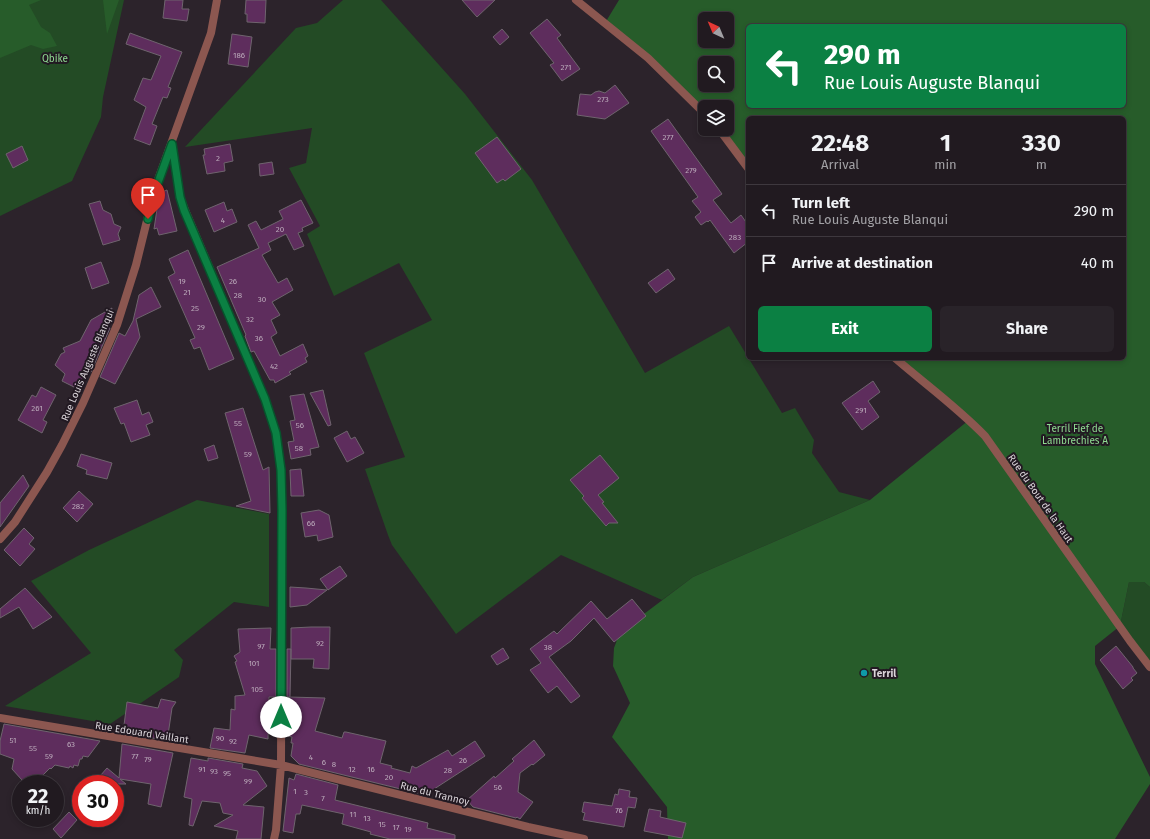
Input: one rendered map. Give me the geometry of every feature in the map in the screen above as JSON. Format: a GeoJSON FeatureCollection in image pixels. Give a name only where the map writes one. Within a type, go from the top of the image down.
{"type":"FeatureCollection","features":[{"type":"Feature","properties":{"kind":"street","name":"Rue Louis Auguste Blanqui"},"geometry":{"type":"LineString","coordinates":[[0,539],[15,522],[48,472],[80,410],[117,325],[136,265],[156,188],[211,33],[217,0]]}},
{"type":"Feature","properties":{"kind":"street"},"geometry":{"type":"LineString","coordinates":[[576,0],[648,58],[698,107]]}},
{"type":"Feature","properties":{"kind":"street"},"geometry":{"type":"LineString","coordinates":[[724,136],[746,165]]}},
{"type":"Feature","properties":{"kind":"street"},"geometry":{"type":"LineString","coordinates":[[172,144],[180,197],[184,210],[265,399],[276,433],[281,470],[282,510],[281,765],[274,839]]}},
{"type":"Feature","properties":{"kind":"street","name":"Rue du Bout de la Haut"},"geometry":{"type":"LineString","coordinates":[[897,360],[947,400],[985,436],[1130,642],[1150,667]]}},
{"type":"Feature","properties":{"kind":"street","name":"Rue Edouard Vaillant"},"geometry":{"type":"LineString","coordinates":[[0,718],[281,765]]}},
{"type":"Feature","properties":{"kind":"street","name":"Rue du Trannoy"},"geometry":{"type":"LineString","coordinates":[[281,765],[528,827],[584,839]]}},
{"type":"Feature","properties":{"kind":"green space","name":"Qbike"},"geometry":{"type":"Polygon","coordinates":[[[0,0],[124,0],[103,97],[101,117],[72,181],[0,216],[0,0]]]}},
{"type":"Feature","properties":{"kind":"green space"},"geometry":{"type":"Polygon","coordinates":[[[0,0],[41,0],[29,5],[41,27],[50,33],[57,46],[43,49],[31,45],[0,58],[0,0]]]}},
{"type":"Feature","properties":{"kind":"green space"},"geometry":{"type":"Polygon","coordinates":[[[103,0],[119,0],[107,34],[103,0]]]}},
{"type":"Feature","properties":{"kind":"green space"},"geometry":{"type":"Polygon","coordinates":[[[343,0],[381,0],[465,94],[532,180],[645,373],[729,326],[746,354],[746,360],[750,360],[782,413],[795,408],[814,440],[812,453],[839,492],[870,500],[693,577],[662,600],[561,555],[456,634],[392,545],[365,469],[405,457],[364,353],[432,320],[399,263],[334,296],[307,234],[320,226],[289,168],[306,163],[312,128],[185,147],[296,28],[317,23],[343,0]]]}},
{"type":"Feature","properties":{"kind":"green space","name":"Terril Fief de Lambrechies A"},"geometry":{"type":"Polygon","coordinates":[[[619,0],[1150,0],[1150,587],[1144,582],[1129,582],[1120,626],[1095,646],[1095,664],[1150,777],[1150,784],[1115,839],[668,839],[667,807],[612,737],[630,703],[613,666],[614,648],[620,632],[693,577],[870,500],[969,420],[897,360],[1126,360],[1126,116],[746,116],[746,165],[724,136],[734,136],[734,100],[698,100],[698,108],[605,23],[619,0]]]}},
{"type":"Feature","properties":{"kind":"green space"},"geometry":{"type":"Polygon","coordinates":[[[197,500],[269,514],[269,607],[234,602],[174,650],[183,660],[179,677],[110,724],[5,706],[91,653],[31,581],[89,550],[197,500]]]}},
{"type":"Feature","properties":{"kind":"green space"},"geometry":{"type":"Polygon","coordinates":[[[1129,582],[1144,582],[1150,587],[1150,667],[1120,626],[1129,582]]]}},
{"type":"Feature","properties":{"kind":"building"},"geometry":{"type":"Polygon","coordinates":[[[165,0],[183,0],[182,9],[189,9],[187,21],[163,18],[165,0]]]}},
{"type":"Feature","properties":{"kind":"building"},"geometry":{"type":"Polygon","coordinates":[[[246,0],[266,0],[265,23],[247,22],[247,14],[245,14],[246,0]]]}},
{"type":"Feature","properties":{"kind":"building"},"geometry":{"type":"Polygon","coordinates":[[[462,0],[495,0],[477,17],[462,0]]]}},
{"type":"Feature","properties":{"kind":"building"},"geometry":{"type":"Polygon","coordinates":[[[547,19],[561,35],[557,38],[580,69],[562,81],[550,65],[554,63],[530,33],[547,19]]]}},
{"type":"Feature","properties":{"kind":"building"},"geometry":{"type":"Polygon","coordinates":[[[502,29],[509,37],[500,45],[493,37],[502,29]]]}},
{"type":"Feature","properties":{"kind":"building"},"geometry":{"type":"Polygon","coordinates":[[[130,33],[182,52],[168,87],[171,88],[167,98],[163,97],[152,124],[157,126],[150,145],[134,139],[146,107],[134,100],[143,78],[151,80],[161,56],[126,44],[130,33]]]}},
{"type":"Feature","properties":{"kind":"building"},"geometry":{"type":"Polygon","coordinates":[[[232,34],[252,37],[248,67],[228,64],[232,34]]]}},
{"type":"Feature","properties":{"kind":"building"},"geometry":{"type":"Polygon","coordinates":[[[615,85],[629,103],[605,119],[577,115],[580,94],[591,95],[599,91],[605,93],[615,85]]]}},
{"type":"Feature","properties":{"kind":"building"},"geometry":{"type":"Polygon","coordinates":[[[668,119],[722,194],[713,200],[731,223],[741,215],[746,222],[746,244],[734,253],[710,220],[701,225],[695,217],[701,212],[692,201],[698,197],[651,131],[668,119]]]}},
{"type":"Feature","properties":{"kind":"building"},"geometry":{"type":"Polygon","coordinates":[[[497,137],[521,169],[505,181],[503,179],[497,183],[475,153],[497,137]]]}},
{"type":"Feature","properties":{"kind":"building"},"geometry":{"type":"Polygon","coordinates":[[[230,144],[233,161],[224,163],[225,171],[207,174],[203,155],[205,155],[204,149],[230,144]]]}},
{"type":"Feature","properties":{"kind":"building"},"geometry":{"type":"Polygon","coordinates":[[[22,146],[28,160],[13,168],[6,154],[22,146]]]}},
{"type":"Feature","properties":{"kind":"building"},"geometry":{"type":"Polygon","coordinates":[[[272,162],[274,174],[260,176],[259,164],[272,162]]]}},
{"type":"Feature","properties":{"kind":"building"},"geometry":{"type":"Polygon","coordinates":[[[167,190],[177,231],[159,235],[157,228],[154,229],[159,193],[167,190]]]}},
{"type":"Feature","properties":{"kind":"building"},"geometry":{"type":"Polygon","coordinates":[[[301,200],[313,223],[302,228],[303,231],[298,233],[304,246],[294,250],[286,234],[268,243],[271,250],[262,255],[278,283],[287,278],[293,290],[272,302],[280,315],[271,320],[277,333],[271,337],[280,356],[303,344],[308,356],[305,358],[307,362],[289,372],[291,374],[275,383],[274,380],[270,380],[254,351],[251,352],[245,336],[246,335],[217,267],[259,248],[248,225],[256,221],[261,230],[283,219],[279,211],[301,200]]]}},
{"type":"Feature","properties":{"kind":"building"},"geometry":{"type":"Polygon","coordinates":[[[100,201],[103,210],[111,214],[114,224],[121,227],[118,234],[120,240],[103,245],[89,204],[100,201]]]}},
{"type":"Feature","properties":{"kind":"building"},"geometry":{"type":"Polygon","coordinates":[[[224,202],[227,211],[232,209],[237,222],[214,232],[205,210],[224,202]]]}},
{"type":"Feature","properties":{"kind":"building"},"geometry":{"type":"Polygon","coordinates":[[[188,250],[234,359],[209,370],[200,347],[194,349],[190,340],[195,338],[168,277],[175,273],[169,259],[188,250]]]}},
{"type":"Feature","properties":{"kind":"building"},"geometry":{"type":"Polygon","coordinates":[[[101,262],[109,283],[92,289],[85,268],[101,262]]]}},
{"type":"Feature","properties":{"kind":"building"},"geometry":{"type":"Polygon","coordinates":[[[668,269],[675,279],[656,293],[648,283],[668,269]]]}},
{"type":"Feature","properties":{"kind":"building"},"geometry":{"type":"Polygon","coordinates":[[[151,287],[161,307],[136,319],[140,337],[115,384],[100,377],[119,333],[125,336],[133,321],[139,295],[151,287]]]}},
{"type":"Feature","properties":{"kind":"building"},"geometry":{"type":"Polygon","coordinates":[[[112,308],[107,327],[110,328],[91,372],[87,370],[78,389],[62,381],[65,374],[55,365],[61,354],[65,352],[63,348],[80,341],[91,320],[112,308]]]}},
{"type":"Feature","properties":{"kind":"building"},"geometry":{"type":"Polygon","coordinates":[[[873,381],[880,392],[868,401],[879,417],[862,430],[842,403],[873,381]]]}},
{"type":"Feature","properties":{"kind":"building"},"geometry":{"type":"Polygon","coordinates":[[[41,387],[56,395],[43,420],[47,422],[42,433],[18,420],[32,395],[36,397],[41,387]]]}},
{"type":"Feature","properties":{"kind":"building"},"geometry":{"type":"Polygon","coordinates":[[[323,390],[331,425],[328,426],[310,393],[323,390]]]}},
{"type":"Feature","properties":{"kind":"building"},"geometry":{"type":"Polygon","coordinates":[[[304,394],[319,447],[310,449],[311,455],[291,459],[288,442],[294,441],[290,421],[295,420],[290,396],[304,394]]]}},
{"type":"Feature","properties":{"kind":"building"},"geometry":{"type":"Polygon","coordinates":[[[137,400],[142,415],[149,412],[153,422],[146,425],[150,435],[131,442],[124,423],[121,424],[114,408],[137,400]]]}},
{"type":"Feature","properties":{"kind":"building"},"geometry":{"type":"Polygon","coordinates":[[[243,408],[263,470],[269,467],[270,513],[236,506],[251,501],[225,413],[243,408]]]}},
{"type":"Feature","properties":{"kind":"building"},"geometry":{"type":"Polygon","coordinates":[[[347,431],[351,439],[355,437],[364,453],[347,462],[334,438],[347,431]]]}},
{"type":"Feature","properties":{"kind":"building"},"geometry":{"type":"Polygon","coordinates":[[[214,445],[218,458],[208,461],[204,449],[214,445]]]}},
{"type":"Feature","properties":{"kind":"building"},"geometry":{"type":"Polygon","coordinates":[[[81,454],[112,463],[107,479],[86,474],[87,470],[77,466],[81,454]]]}},
{"type":"Feature","properties":{"kind":"building"},"geometry":{"type":"Polygon","coordinates":[[[600,455],[619,478],[598,495],[604,502],[602,503],[618,523],[609,523],[606,526],[582,498],[584,496],[570,480],[600,455]]]}},
{"type":"Feature","properties":{"kind":"building"},"geometry":{"type":"Polygon","coordinates":[[[301,469],[304,496],[291,496],[290,470],[301,469]]]}},
{"type":"Feature","properties":{"kind":"building"},"geometry":{"type":"Polygon","coordinates":[[[23,475],[29,486],[0,527],[0,503],[23,475]]]}},
{"type":"Feature","properties":{"kind":"building"},"geometry":{"type":"Polygon","coordinates":[[[79,491],[93,504],[77,522],[63,508],[79,491]]]}},
{"type":"Feature","properties":{"kind":"building"},"geometry":{"type":"Polygon","coordinates":[[[319,510],[329,515],[333,537],[318,541],[317,535],[305,537],[301,513],[319,510]]]}},
{"type":"Feature","properties":{"kind":"building"},"geometry":{"type":"Polygon","coordinates":[[[24,528],[34,538],[29,544],[35,549],[20,566],[4,550],[24,528]]]}},
{"type":"Feature","properties":{"kind":"building"},"geometry":{"type":"Polygon","coordinates":[[[340,566],[347,576],[328,590],[320,579],[340,566]]]}},
{"type":"Feature","properties":{"kind":"building"},"geometry":{"type":"Polygon","coordinates":[[[290,587],[327,590],[307,605],[290,607],[290,587]]]}},
{"type":"Feature","properties":{"kind":"building"},"geometry":{"type":"Polygon","coordinates":[[[25,588],[52,617],[33,629],[19,607],[0,618],[0,609],[25,588]]]}},
{"type":"Feature","properties":{"kind":"building"},"geometry":{"type":"Polygon","coordinates":[[[632,599],[646,616],[614,642],[594,618],[571,641],[549,657],[580,696],[571,703],[557,686],[548,693],[530,670],[541,663],[530,649],[554,631],[557,634],[591,601],[607,619],[632,599]]]}},
{"type":"Feature","properties":{"kind":"building"},"geometry":{"type":"Polygon","coordinates":[[[330,627],[329,669],[313,668],[314,659],[291,659],[291,628],[330,627]]]}},
{"type":"Feature","properties":{"kind":"building"},"geometry":{"type":"Polygon","coordinates":[[[271,628],[270,649],[276,649],[276,697],[269,697],[268,739],[249,735],[245,753],[210,748],[214,728],[230,730],[231,709],[235,710],[235,696],[245,695],[235,662],[237,661],[234,656],[240,652],[238,629],[271,628]]]}},
{"type":"Feature","properties":{"kind":"building"},"geometry":{"type":"Polygon","coordinates":[[[1116,646],[1137,673],[1131,678],[1133,680],[1123,689],[1100,660],[1116,646]]]}},
{"type":"Feature","properties":{"kind":"building"},"geometry":{"type":"Polygon","coordinates":[[[503,648],[509,658],[497,665],[491,656],[503,648]]]}},
{"type":"Feature","properties":{"kind":"building"},"geometry":{"type":"Polygon","coordinates":[[[287,649],[291,649],[290,697],[287,697],[287,649]]]}},
{"type":"Feature","properties":{"kind":"building"},"geometry":{"type":"Polygon","coordinates":[[[289,697],[325,698],[315,731],[342,738],[344,732],[346,732],[386,741],[380,763],[392,766],[391,768],[410,773],[412,766],[416,768],[448,750],[452,756],[475,741],[485,756],[431,791],[417,793],[299,764],[291,756],[293,743],[291,743],[292,737],[288,736],[289,697]]]}},
{"type":"Feature","properties":{"kind":"building"},"geometry":{"type":"Polygon","coordinates":[[[161,699],[176,702],[172,708],[168,735],[177,736],[176,742],[123,733],[127,702],[158,708],[161,699]]]}},
{"type":"Feature","properties":{"kind":"building"},"geometry":{"type":"Polygon","coordinates":[[[4,724],[100,741],[88,757],[83,756],[82,759],[80,759],[78,766],[74,765],[73,768],[70,766],[69,768],[55,765],[43,775],[17,775],[12,769],[14,759],[0,754],[0,741],[4,724]]]}},
{"type":"Feature","properties":{"kind":"building"},"geometry":{"type":"Polygon","coordinates":[[[534,740],[545,755],[520,773],[518,792],[533,802],[520,819],[473,807],[467,800],[494,776],[495,778],[514,761],[512,759],[534,740]]]}},
{"type":"Feature","properties":{"kind":"building"},"geometry":{"type":"Polygon","coordinates":[[[122,744],[173,753],[161,807],[148,804],[151,784],[124,780],[124,775],[119,775],[122,744]]]}},
{"type":"Feature","properties":{"kind":"building"},"geometry":{"type":"Polygon","coordinates":[[[191,758],[208,761],[208,758],[243,764],[242,768],[257,771],[267,786],[243,805],[264,807],[261,839],[236,839],[238,831],[214,826],[233,815],[223,813],[220,803],[202,801],[193,826],[189,825],[192,799],[184,797],[191,758]]]}},
{"type":"Feature","properties":{"kind":"building"},"geometry":{"type":"Polygon","coordinates":[[[107,768],[115,775],[101,775],[107,768]]]}},
{"type":"Feature","properties":{"kind":"building"},"geometry":{"type":"Polygon","coordinates":[[[296,774],[338,785],[335,800],[428,823],[427,828],[455,835],[455,839],[390,839],[342,824],[344,814],[302,805],[300,814],[296,814],[293,833],[283,831],[289,778],[294,780],[296,774]]]}},
{"type":"Feature","properties":{"kind":"building"},"geometry":{"type":"Polygon","coordinates":[[[619,789],[630,791],[629,797],[637,798],[635,808],[628,807],[624,827],[583,820],[585,813],[582,812],[584,802],[612,806],[615,794],[618,795],[619,789]]]}},
{"type":"Feature","properties":{"kind":"building"},"geometry":{"type":"Polygon","coordinates":[[[649,809],[661,811],[660,817],[686,823],[682,838],[644,831],[649,809]]]}},
{"type":"Feature","properties":{"kind":"building"},"geometry":{"type":"Polygon","coordinates":[[[69,812],[72,815],[72,826],[61,838],[53,829],[55,827],[64,827],[64,817],[69,812]]]}},
{"type":"Feature","properties":{"kind":"place","name":"Terril"},"geometry":{"type":"Point","coordinates":[864,673]}},
{"type":"Feature","properties":{"kind":"route"},"geometry":{"type":"LineString","coordinates":[[148,219],[156,188],[172,144],[180,197],[184,210],[265,399],[276,433],[281,470],[282,510],[281,717]]}}]}
